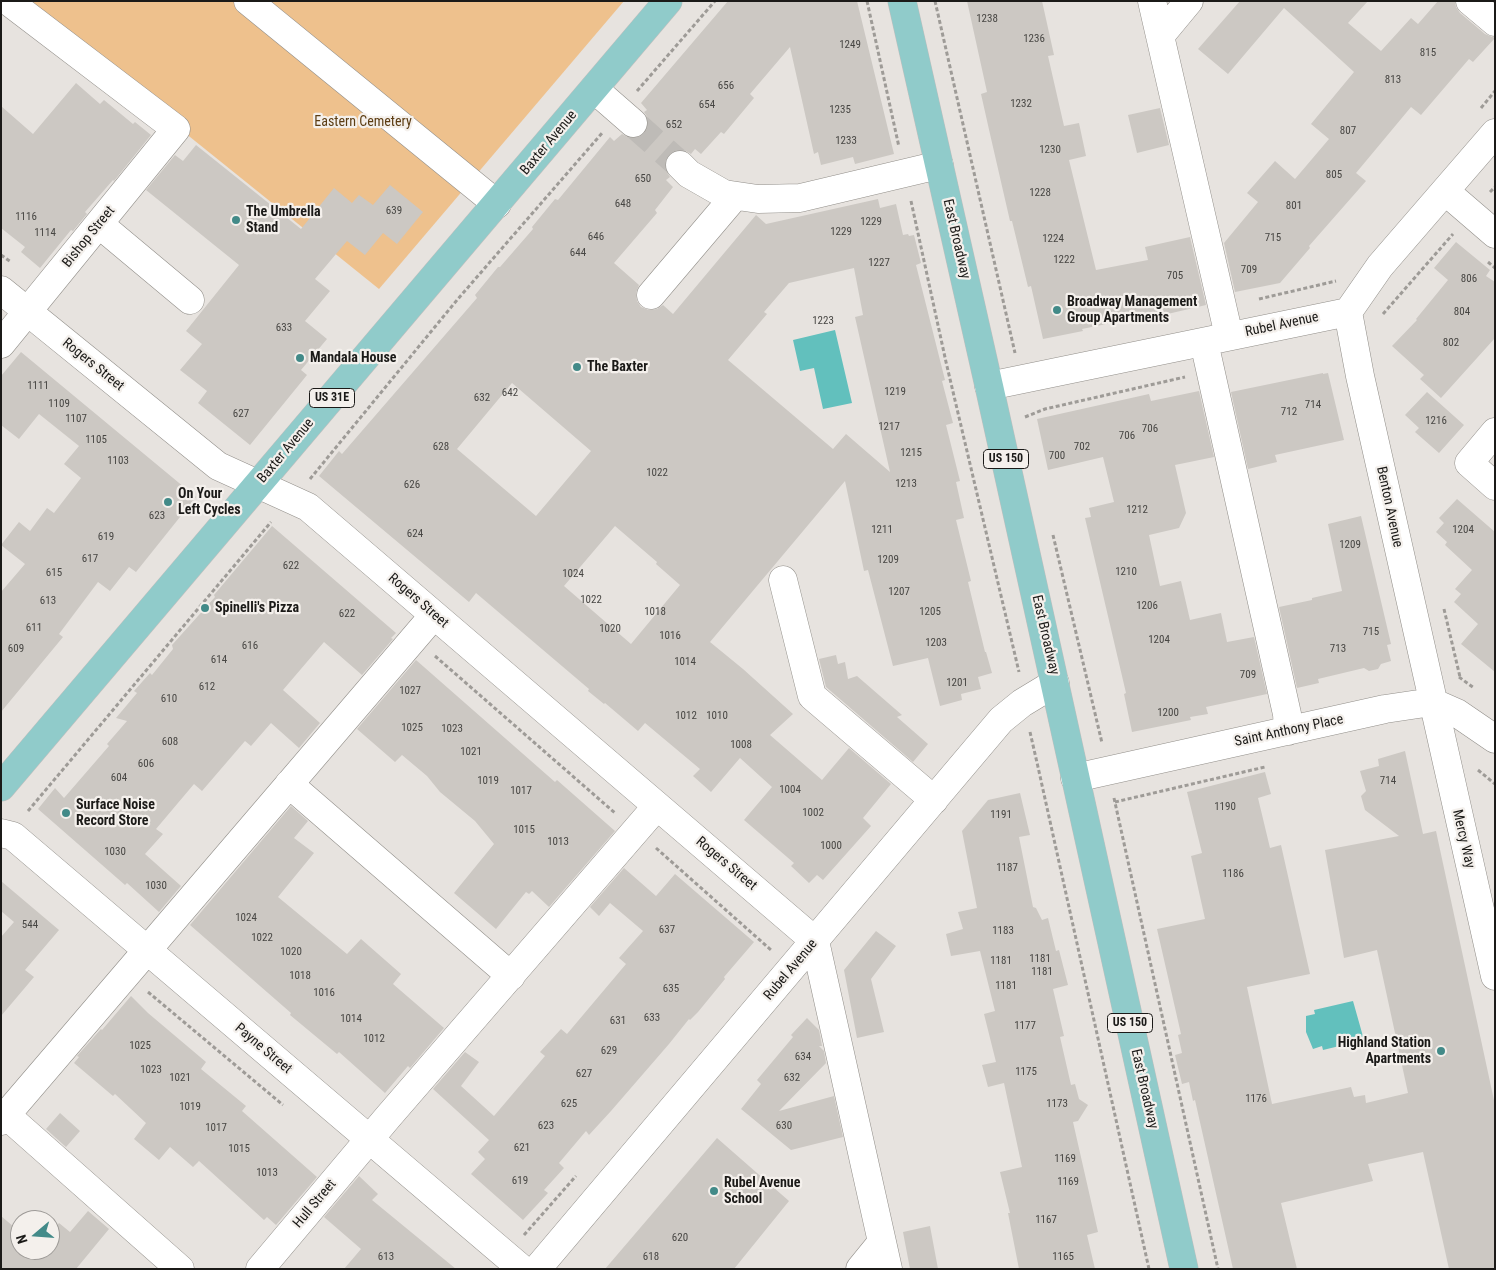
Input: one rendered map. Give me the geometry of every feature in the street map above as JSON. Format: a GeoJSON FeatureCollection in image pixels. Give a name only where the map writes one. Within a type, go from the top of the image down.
{"type":"FeatureCollection","features":[{"type":"Feature","properties":{"kind":"main road","name":"Baxter Avenue"},"geometry":{"type":"LineString","coordinates":[[1,787],[668,1]]}},
{"type":"Feature","properties":{"kind":"main road","name":"East Broadway"},"geometry":{"type":"LineString","coordinates":[[902,1],[990,386],[1184,1269]]}},
{"type":"Feature","properties":{"kind":"street","name":"Bishop Street"},"geometry":{"type":"LineString","coordinates":[[1,344],[176,129],[8,1]]}},
{"type":"Feature","properties":{"kind":"street"},"geometry":{"type":"LineString","coordinates":[[248,1],[497,204]]}},
{"type":"Feature","properties":{"kind":"street"},"geometry":{"type":"LineString","coordinates":[[1152,1],[1223,309],[1210,371],[1287,714],[1288,731]]}},
{"type":"Feature","properties":{"kind":"street"},"geometry":{"type":"LineString","coordinates":[[1160,36],[1189,1]]}},
{"type":"Feature","properties":{"kind":"street"},"geometry":{"type":"LineString","coordinates":[[1470,1],[1495,22]]}},
{"type":"Feature","properties":{"kind":"street"},"geometry":{"type":"LineString","coordinates":[[594,89],[633,124]]}},
{"type":"Feature","properties":{"kind":"street"},"geometry":{"type":"LineString","coordinates":[[1348,312],[1380,266],[1495,133]]}},
{"type":"Feature","properties":{"kind":"street"},"geometry":{"type":"LineString","coordinates":[[680,166],[688,174],[724,194],[758,199],[800,198],[939,165]]}},
{"type":"Feature","properties":{"kind":"street"},"geometry":{"type":"LineString","coordinates":[[1445,192],[1495,234]]}},
{"type":"Feature","properties":{"kind":"street"},"geometry":{"type":"LineString","coordinates":[[651,295],[735,196]]}},
{"type":"Feature","properties":{"kind":"street"},"geometry":{"type":"LineString","coordinates":[[99,224],[190,300]]}},
{"type":"Feature","properties":{"kind":"street","name":"Rogers Street"},"geometry":{"type":"LineString","coordinates":[[1,290],[218,466],[308,507],[816,941]]}},
{"type":"Feature","properties":{"kind":"street","name":"Rubel Avenue"},"geometry":{"type":"LineString","coordinates":[[990,386],[1348,312]]}},
{"type":"Feature","properties":{"kind":"street","name":"Benton Avenue"},"geometry":{"type":"LineString","coordinates":[[1348,312],[1360,376],[1432,702]]}},
{"type":"Feature","properties":{"kind":"street"},"geometry":{"type":"LineString","coordinates":[[1495,432],[1469,463],[1495,486]]}},
{"type":"Feature","properties":{"kind":"street"},"geometry":{"type":"LineString","coordinates":[[783,580],[812,696],[934,800]]}},
{"type":"Feature","properties":{"kind":"street"},"geometry":{"type":"LineString","coordinates":[[180,1269],[4,1118],[434,614]]}},
{"type":"Feature","properties":{"kind":"street","name":"Rubel Avenue"},"geometry":{"type":"LineString","coordinates":[[537,1269],[1001,720],[1022,703],[1055,683]]}},
{"type":"Feature","properties":{"kind":"street"},"geometry":{"type":"LineString","coordinates":[[1432,702],[1457,714],[1495,739]]}},
{"type":"Feature","properties":{"kind":"street","name":"Saint Anthony Place"},"geometry":{"type":"LineString","coordinates":[[1076,778],[1385,709],[1432,702]]}},
{"type":"Feature","properties":{"kind":"street","name":"Mercy Way"},"geometry":{"type":"LineString","coordinates":[[1432,702],[1495,976]]}},
{"type":"Feature","properties":{"kind":"street"},"geometry":{"type":"LineString","coordinates":[[289,784],[511,976]]}},
{"type":"Feature","properties":{"kind":"street","name":"Hull Street"},"geometry":{"type":"LineString","coordinates":[[260,1269],[657,806]]}},
{"type":"Feature","properties":{"kind":"street","name":"Payne Street"},"geometry":{"type":"LineString","coordinates":[[1,834],[13,836],[522,1269]]}},
{"type":"Feature","properties":{"kind":"street"},"geometry":{"type":"LineString","coordinates":[[816,941],[888,1269]]}},
{"type":"Feature","properties":{"kind":"street"},"geometry":{"type":"LineString","coordinates":[[860,1269],[882,1242]]}},
{"type":"Feature","properties":{"kind":"path"},"geometry":{"type":"LineString","coordinates":[[635,94],[715,1]]}},
{"type":"Feature","properties":{"kind":"path"},"geometry":{"type":"LineString","coordinates":[[866,1],[900,153]]}},
{"type":"Feature","properties":{"kind":"path"},"geometry":{"type":"LineString","coordinates":[[936,1],[1021,380],[1028,426]]}},
{"type":"Feature","properties":{"kind":"path"},"geometry":{"type":"LineString","coordinates":[[1476,113],[1495,91]]}},
{"type":"Feature","properties":{"kind":"path"},"geometry":{"type":"LineString","coordinates":[[1379,319],[1495,187]]}},
{"type":"Feature","properties":{"kind":"path"},"geometry":{"type":"LineString","coordinates":[[1223,309],[1340,280]]}},
{"type":"Feature","properties":{"kind":"path"},"geometry":{"type":"LineString","coordinates":[[1025,416],[1210,371]]}},
{"type":"Feature","properties":{"kind":"path"},"geometry":{"type":"LineString","coordinates":[[1052,531],[1115,802],[1218,1269]]}},
{"type":"Feature","properties":{"kind":"path"},"geometry":{"type":"LineString","coordinates":[[1442,601],[1460,677]]}},
{"type":"Feature","properties":{"kind":"path"},"geometry":{"type":"LineString","coordinates":[[1013,679],[1020,672]]}},
{"type":"Feature","properties":{"kind":"path"},"geometry":{"type":"LineString","coordinates":[[1115,802],[1268,766]]}},
{"type":"Feature","properties":{"kind":"path"},"geometry":{"type":"LineString","coordinates":[[1475,767],[1495,784]]}},
{"type":"Feature","properties":{"kind":"green space","name":"Eastern Cemetery"},"geometry":{"type":"Polygon","coordinates":[[[21,1],[624,1],[379,289],[21,1]]]}},
{"type":"Feature","properties":{"kind":"water"},"geometry":{"type":"Polygon","coordinates":[[[835,330],[852,403],[823,409],[814,368],[800,371],[793,340],[835,330]]]}},
{"type":"Feature","properties":{"kind":"water"},"geometry":{"type":"Polygon","coordinates":[[[1353,1001],[1364,1040],[1323,1050],[1322,1046],[1313,1049],[1306,1032],[1306,1016],[1315,1014],[1314,1010],[1353,1001]]]}},
{"type":"Feature","properties":{"kind":"building","name":"The Baxter"},"geometry":{"type":"Polygon","coordinates":[[[728,1],[857,1],[894,154],[855,164],[853,157],[821,165],[818,152],[814,154],[790,47],[750,94],[754,98],[724,134],[721,132],[701,154],[695,149],[691,154],[684,150],[676,150],[669,154],[665,161],[665,169],[670,177],[666,180],[673,187],[655,210],[657,213],[614,263],[639,285],[636,293],[637,301],[641,307],[649,310],[657,309],[663,305],[673,314],[756,215],[766,224],[878,199],[880,208],[896,204],[903,235],[914,235],[921,263],[916,265],[945,380],[942,381],[953,423],[946,425],[960,481],[956,482],[964,518],[956,520],[971,581],[968,582],[992,673],[978,677],[981,689],[961,694],[962,700],[940,706],[928,658],[893,666],[868,570],[864,571],[845,481],[710,642],[793,714],[770,735],[822,780],[849,748],[891,784],[863,818],[871,826],[823,880],[817,875],[809,883],[791,866],[794,863],[744,820],[772,787],[740,758],[711,792],[693,776],[700,769],[645,723],[638,731],[588,691],[589,689],[476,593],[469,602],[319,476],[339,451],[342,454],[477,298],[475,295],[498,267],[533,229],[532,227],[555,199],[558,200],[610,137],[614,141],[622,134],[630,138],[638,138],[645,133],[648,126],[648,118],[644,112],[647,110],[641,103],[728,1]],[[854,268],[789,283],[764,312],[767,314],[728,360],[833,449],[846,434],[890,472],[855,317],[863,315],[854,268]],[[512,383],[457,449],[536,516],[591,451],[512,383]],[[615,526],[564,586],[631,644],[680,585],[656,564],[657,562],[615,526]]]}},
{"type":"Feature","properties":{"kind":"building"},"geometry":{"type":"Polygon","coordinates":[[[967,1],[1042,1],[1054,55],[1048,56],[1064,126],[1079,123],[1086,156],[1069,160],[1096,270],[1148,260],[1145,247],[1190,237],[1206,305],[1159,316],[1155,314],[1082,329],[1083,331],[1043,339],[1031,286],[1028,287],[1012,221],[1010,221],[981,94],[987,92],[967,1]]]}},
{"type":"Feature","properties":{"kind":"building"},"geometry":{"type":"Polygon","coordinates":[[[1240,1],[1368,1],[1348,23],[1381,51],[1411,18],[1418,24],[1438,1],[1455,1],[1460,13],[1485,34],[1495,38],[1473,62],[1469,59],[1421,115],[1411,107],[1356,173],[1366,181],[1309,246],[1310,248],[1280,283],[1235,292],[1224,243],[1258,202],[1247,193],[1275,161],[1295,179],[1329,139],[1311,124],[1354,72],[1284,8],[1228,74],[1198,49],[1240,1]]]}},
{"type":"Feature","properties":{"kind":"building"},"geometry":{"type":"Polygon","coordinates":[[[76,83],[100,104],[104,100],[133,124],[135,122],[151,135],[114,181],[85,212],[87,214],[73,231],[71,230],[40,268],[21,252],[25,247],[1,228],[1,106],[33,134],[76,83]]]}},
{"type":"Feature","properties":{"kind":"building"},"geometry":{"type":"Polygon","coordinates":[[[1160,108],[1169,145],[1137,153],[1128,115],[1160,108]]]}},
{"type":"Feature","properties":{"kind":"building"},"geometry":{"type":"Polygon","coordinates":[[[196,145],[301,229],[334,188],[352,203],[359,195],[373,205],[390,185],[423,212],[397,244],[383,233],[365,255],[347,241],[315,279],[330,291],[305,321],[327,339],[301,370],[307,375],[250,445],[198,403],[207,391],[180,370],[202,344],[186,331],[239,265],[146,190],[175,155],[183,161],[196,145]]]}},
{"type":"Feature","properties":{"kind":"building"},"geometry":{"type":"Polygon","coordinates":[[[1456,242],[1490,270],[1486,276],[1495,282],[1495,338],[1441,398],[1420,379],[1424,375],[1392,346],[1417,320],[1448,280],[1434,268],[1456,242]]]}},
{"type":"Feature","properties":{"kind":"building"},"geometry":{"type":"Polygon","coordinates":[[[21,352],[196,497],[136,572],[129,567],[110,591],[98,582],[59,634],[63,637],[1,712],[1,592],[25,564],[1,545],[19,522],[30,531],[47,508],[54,513],[81,478],[64,464],[79,446],[39,414],[19,439],[1,425],[1,376],[21,352]]]}},
{"type":"Feature","properties":{"kind":"building"},"geometry":{"type":"Polygon","coordinates":[[[1328,373],[1344,440],[1275,455],[1277,462],[1248,469],[1231,392],[1328,373]]]}},
{"type":"Feature","properties":{"kind":"building"},"geometry":{"type":"Polygon","coordinates":[[[1199,391],[1214,457],[1175,465],[1186,513],[1179,528],[1149,535],[1160,586],[1181,581],[1190,620],[1221,613],[1227,642],[1254,637],[1267,694],[1206,707],[1208,714],[1190,717],[1191,720],[1132,732],[1124,694],[1126,693],[1085,518],[1091,517],[1089,508],[1114,502],[1103,457],[1048,470],[1037,419],[1149,394],[1151,401],[1199,391]]]}},
{"type":"Feature","properties":{"kind":"building"},"geometry":{"type":"Polygon","coordinates":[[[1427,392],[1464,425],[1439,453],[1415,432],[1419,428],[1405,415],[1427,392]]]}},
{"type":"Feature","properties":{"kind":"building"},"geometry":{"type":"Polygon","coordinates":[[[1457,499],[1495,532],[1495,672],[1461,644],[1478,624],[1454,602],[1461,594],[1455,589],[1472,570],[1445,545],[1447,542],[1436,532],[1444,523],[1439,518],[1457,499]]]}},
{"type":"Feature","properties":{"kind":"building"},"geometry":{"type":"Polygon","coordinates":[[[1361,516],[1391,644],[1387,645],[1391,661],[1381,664],[1378,669],[1369,671],[1364,668],[1318,679],[1319,683],[1297,688],[1279,607],[1342,591],[1328,524],[1361,516]]]}},
{"type":"Feature","properties":{"kind":"building"},"geometry":{"type":"Polygon","coordinates":[[[272,526],[396,633],[362,675],[324,642],[283,690],[320,723],[299,748],[271,723],[251,746],[245,741],[202,791],[194,784],[156,829],[163,834],[145,854],[181,886],[159,912],[38,809],[55,788],[64,798],[109,746],[107,744],[127,721],[116,718],[137,693],[134,691],[150,673],[152,675],[173,649],[172,645],[215,597],[214,595],[272,526]]]}},
{"type":"Feature","properties":{"kind":"building"},"geometry":{"type":"Polygon","coordinates":[[[836,655],[838,664],[845,662],[848,679],[857,676],[902,715],[897,717],[928,744],[913,762],[826,687],[819,659],[836,655]]]}},
{"type":"Feature","properties":{"kind":"building"},"geometry":{"type":"Polygon","coordinates":[[[416,660],[555,782],[557,780],[615,831],[549,907],[532,891],[529,894],[526,892],[496,929],[454,893],[494,844],[475,821],[440,792],[427,776],[402,755],[395,762],[357,729],[416,660]]]}},
{"type":"Feature","properties":{"kind":"building","name":"Highland Station Apartments"},"geometry":{"type":"Polygon","coordinates":[[[1405,751],[1423,834],[1436,831],[1495,1105],[1495,1269],[1449,1269],[1423,1152],[1368,1164],[1373,1181],[1281,1203],[1297,1269],[1233,1269],[1195,1100],[1193,1101],[1189,1082],[1182,1084],[1175,1055],[1182,1053],[1178,1035],[1181,1034],[1157,929],[1205,919],[1191,856],[1202,853],[1187,792],[1265,772],[1271,794],[1258,798],[1270,848],[1281,845],[1310,974],[1247,987],[1272,1104],[1351,1087],[1354,1097],[1365,1095],[1366,1103],[1408,1093],[1377,950],[1344,958],[1325,850],[1399,836],[1365,810],[1361,796],[1366,791],[1360,771],[1379,766],[1378,759],[1405,751]]]}},
{"type":"Feature","properties":{"kind":"building"},"geometry":{"type":"Polygon","coordinates":[[[1020,793],[1030,835],[1019,837],[1033,907],[1036,908],[1042,920],[1048,918],[1056,951],[1059,950],[1068,985],[1053,989],[1064,1036],[1060,1037],[1071,1085],[1075,1084],[1079,1099],[1088,1105],[1078,1121],[1073,1122],[1098,1232],[1087,1235],[1095,1269],[1019,1269],[1008,1213],[1010,1213],[1000,1172],[1022,1167],[1004,1083],[988,1087],[982,1065],[996,1062],[984,1014],[995,1011],[980,951],[951,956],[946,934],[963,929],[958,912],[977,908],[962,831],[988,800],[1020,793]]]}},
{"type":"Feature","properties":{"kind":"building"},"geometry":{"type":"Polygon","coordinates":[[[291,806],[308,821],[294,838],[314,853],[278,897],[347,954],[361,939],[401,974],[393,984],[444,1028],[410,1068],[408,1066],[385,1093],[339,1052],[337,1054],[290,1015],[291,1013],[190,925],[291,806]]]}},
{"type":"Feature","properties":{"kind":"building"},"geometry":{"type":"Polygon","coordinates":[[[624,868],[656,896],[675,874],[754,942],[724,977],[725,979],[698,1012],[689,1019],[611,1111],[589,1135],[586,1131],[559,1163],[564,1168],[544,1190],[548,1193],[523,1220],[471,1174],[485,1159],[478,1152],[489,1140],[433,1089],[465,1052],[479,1062],[461,1086],[494,1116],[545,1056],[540,1052],[561,1029],[567,1034],[626,964],[619,958],[643,931],[610,903],[599,916],[590,907],[624,868]]]}},
{"type":"Feature","properties":{"kind":"building"},"geometry":{"type":"Polygon","coordinates":[[[1,881],[59,930],[25,970],[34,977],[1,1016],[1,937],[14,922],[1,911],[1,881]]]}},
{"type":"Feature","properties":{"kind":"building"},"geometry":{"type":"Polygon","coordinates":[[[876,931],[896,946],[871,979],[884,1032],[857,1038],[844,970],[876,931]]]}},
{"type":"Feature","properties":{"kind":"building"},"geometry":{"type":"Polygon","coordinates":[[[131,996],[148,1013],[206,1062],[201,1069],[246,1106],[242,1111],[317,1177],[276,1225],[267,1217],[264,1220],[199,1161],[193,1167],[170,1147],[159,1160],[134,1139],[146,1123],[115,1094],[113,1096],[74,1063],[79,1057],[77,1056],[131,996]]]}},
{"type":"Feature","properties":{"kind":"building"},"geometry":{"type":"Polygon","coordinates":[[[807,1018],[819,1030],[822,1046],[819,1046],[824,1051],[826,1063],[779,1111],[834,1096],[843,1137],[791,1150],[741,1109],[761,1084],[757,1080],[793,1037],[791,1035],[807,1018]]]}},
{"type":"Feature","properties":{"kind":"building"},"geometry":{"type":"Polygon","coordinates":[[[60,1113],[80,1131],[66,1147],[46,1129],[60,1113]]]}},
{"type":"Feature","properties":{"kind":"building"},"geometry":{"type":"Polygon","coordinates":[[[717,1138],[789,1201],[734,1269],[605,1269],[717,1138]]]}},
{"type":"Feature","properties":{"kind":"building"},"geometry":{"type":"Polygon","coordinates":[[[359,1176],[378,1194],[372,1200],[456,1269],[344,1269],[361,1249],[324,1217],[359,1176]]]}},
{"type":"Feature","properties":{"kind":"building"},"geometry":{"type":"Polygon","coordinates":[[[88,1211],[109,1229],[76,1269],[1,1269],[1,1216],[10,1224],[10,1260],[60,1260],[60,1224],[70,1232],[88,1211]]]}},
{"type":"Feature","properties":{"kind":"building"},"geometry":{"type":"Polygon","coordinates":[[[930,1226],[938,1269],[910,1269],[903,1232],[930,1226]]]}},
{"type":"Feature","properties":{"kind":"tunnel"},"geometry":{"type":"LineString","coordinates":[[633,123],[680,165]]}},
{"type":"Feature","properties":{"kind":"place","name":"The Umbrella Stand"},"geometry":{"type":"Point","coordinates":[236,220]}},
{"type":"Feature","properties":{"kind":"place","name":"Broadway Management Group Apartments"},"geometry":{"type":"Point","coordinates":[1057,310]}},
{"type":"Feature","properties":{"kind":"place","name":"Mandala House"},"geometry":{"type":"Point","coordinates":[300,358]}},
{"type":"Feature","properties":{"kind":"place","name":"The Baxter"},"geometry":{"type":"Point","coordinates":[577,367]}},
{"type":"Feature","properties":{"kind":"place","name":"On Your Left Cycles"},"geometry":{"type":"Point","coordinates":[168,502]}},
{"type":"Feature","properties":{"kind":"place","name":"Spinelli's Pizza"},"geometry":{"type":"Point","coordinates":[205,608]}},
{"type":"Feature","properties":{"kind":"place","name":"Surface Noise Record Store"},"geometry":{"type":"Point","coordinates":[66,813]}},
{"type":"Feature","properties":{"kind":"place","name":"Highland Station Apartments"},"geometry":{"type":"Point","coordinates":[1441,1051]}},
{"type":"Feature","properties":{"kind":"place","name":"Rubel Avenue School"},"geometry":{"type":"Point","coordinates":[714,1191]}}]}
